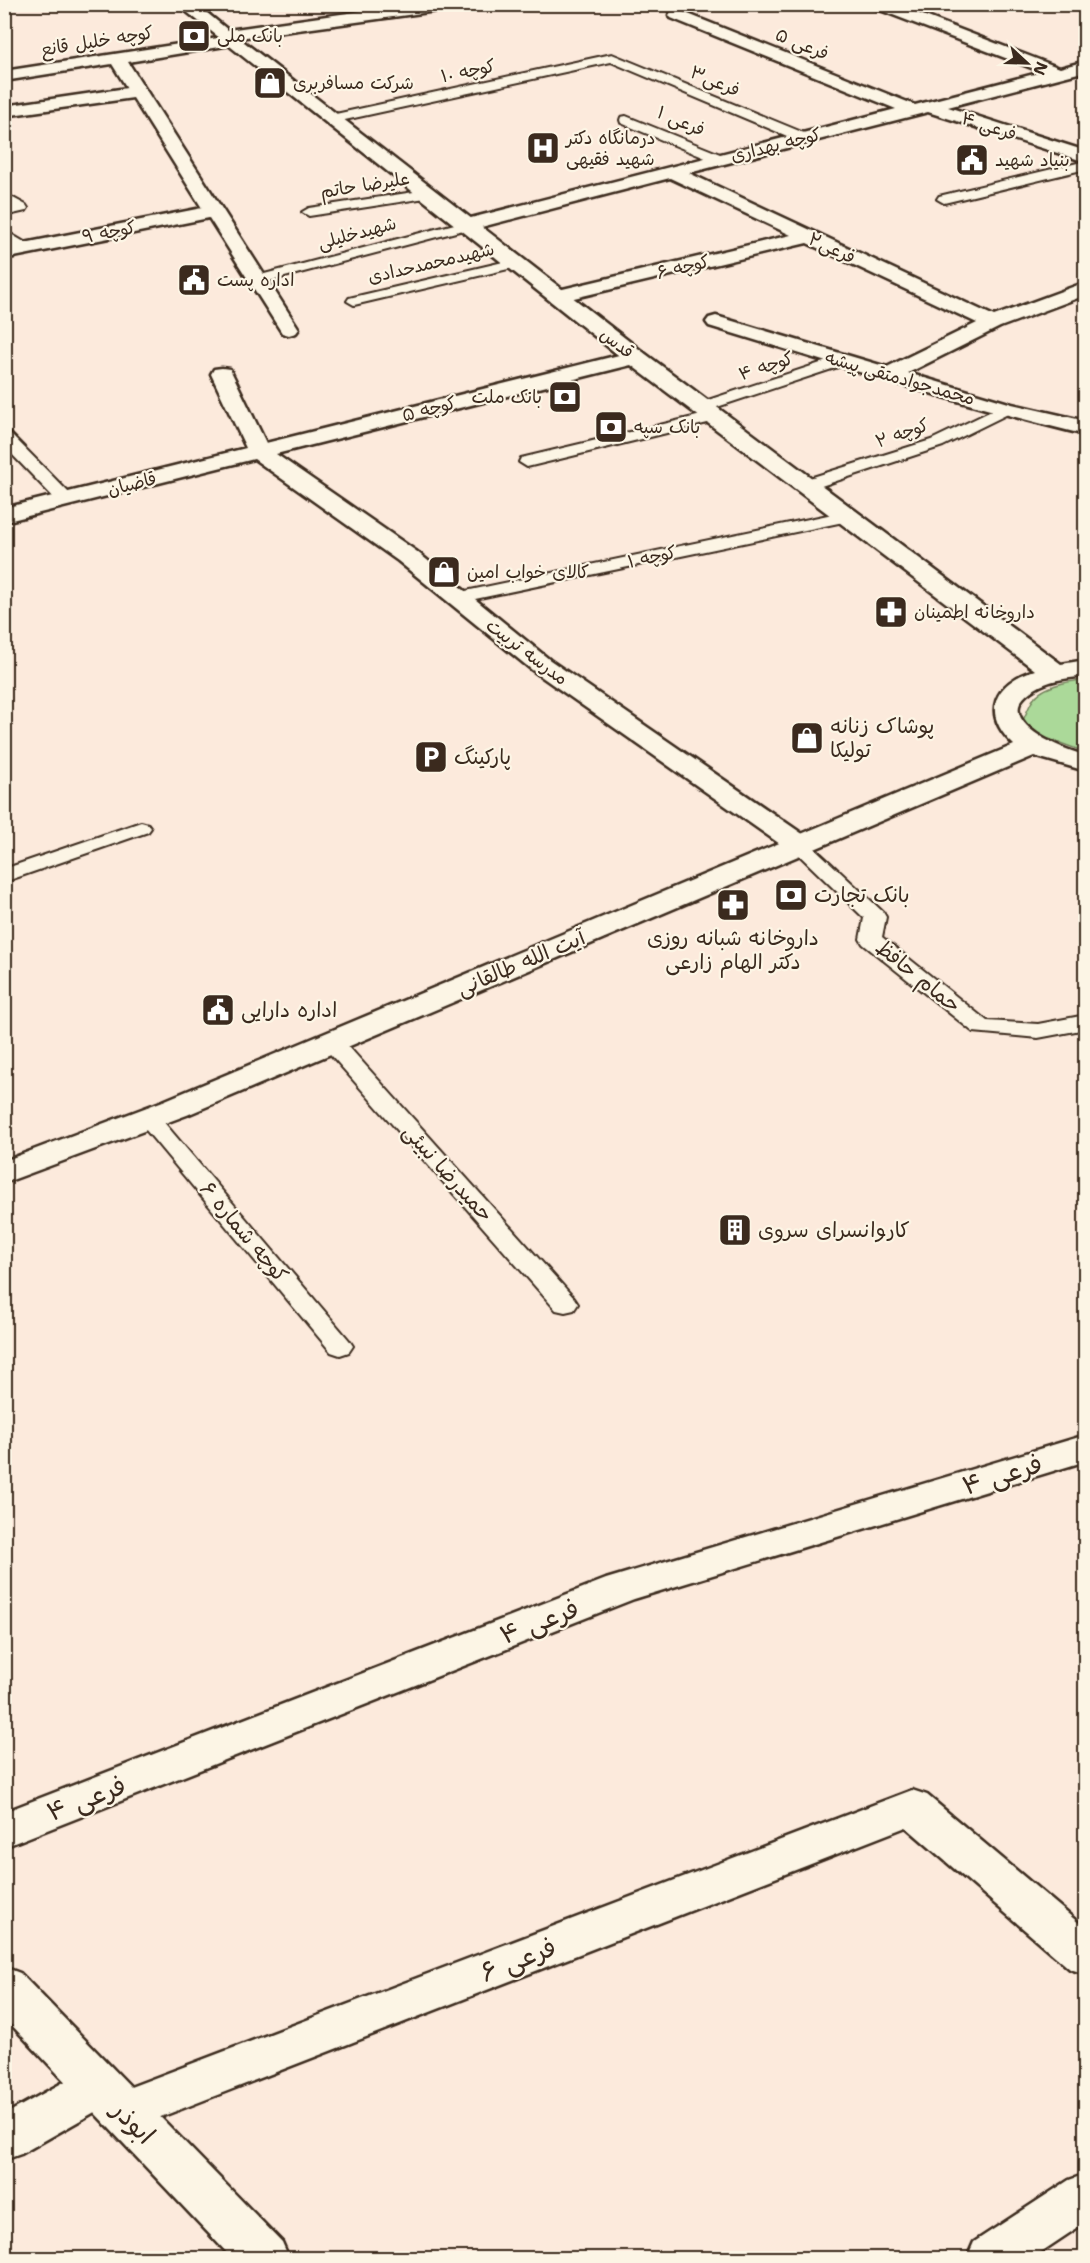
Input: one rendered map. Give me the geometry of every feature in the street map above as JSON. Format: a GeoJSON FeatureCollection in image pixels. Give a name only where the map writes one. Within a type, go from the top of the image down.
{"type":"FeatureCollection","features":[{"type":"Feature","properties":{"kind":"street","name":"قدس"},"geometry":{"type":"LineString","coordinates":[[185,4],[635,357],[1055,672]]}},
{"type":"Feature","properties":{"kind":"street","name":"کوچه خلیل قانع"},"geometry":{"type":"LineString","coordinates":[[4,76],[227,38],[451,4]]}},
{"type":"Feature","properties":{"kind":"street"},"geometry":{"type":"LineString","coordinates":[[878,4],[1059,73]]}},
{"type":"Feature","properties":{"kind":"street","name":"فرعی ۵"},"geometry":{"type":"LineString","coordinates":[[677,15],[920,108]]}},
{"type":"Feature","properties":{"kind":"street"},"geometry":{"type":"LineString","coordinates":[[116,57],[289,329]]}},
{"type":"Feature","properties":{"kind":"street","name":"کوچه بهداری"},"geometry":{"type":"LineString","coordinates":[[466,225],[1086,66]]}},
{"type":"Feature","properties":{"kind":"street"},"geometry":{"type":"LineString","coordinates":[[4,111],[138,92]]}},
{"type":"Feature","properties":{"kind":"street","name":"فرعی ۴"},"geometry":{"type":"LineString","coordinates":[[920,108],[1086,157]]}},
{"type":"Feature","properties":{"kind":"street","name":"فرعی۲"},"geometry":{"type":"LineString","coordinates":[[671,172],[993,323]]}},
{"type":"Feature","properties":{"kind":"street","name":"کوچه ۹"},"geometry":{"type":"LineString","coordinates":[[4,253],[214,211]]}},
{"type":"Feature","properties":{"kind":"street","name":"کوچه ۶"},"geometry":{"type":"LineString","coordinates":[[557,296],[809,237]]}},
{"type":"Feature","properties":{"kind":"street"},"geometry":{"type":"LineString","coordinates":[[887,375],[993,323],[1086,288]]}},
{"type":"Feature","properties":{"kind":"street","name":"محمدجوادمتقی پیشه"},"geometry":{"type":"LineString","coordinates":[[716,322],[1006,409],[1084,426]]}},
{"type":"Feature","properties":{"kind":"street","name":"کوچه ۵"},"geometry":{"type":"LineString","coordinates":[[259,452],[635,357]]}},
{"type":"Feature","properties":{"kind":"street"},"geometry":{"type":"LineString","coordinates":[[222,374],[259,452]]}},
{"type":"Feature","properties":{"kind":"street","name":"قاضیان"},"geometry":{"type":"LineString","coordinates":[[4,516],[259,452]]}},
{"type":"Feature","properties":{"kind":"street","name":"مدرسه تربیت"},"geometry":{"type":"LineString","coordinates":[[259,452],[407,556],[456,598],[542,665],[800,845]]}},
{"type":"Feature","properties":{"kind":"street"},"geometry":{"type":"LineString","coordinates":[[1086,668],[1055,672],[1032,680],[1015,691],[1007,704],[1007,719],[1017,733],[1035,746],[1065,759],[1086,763]]}},
{"type":"Feature","properties":{"kind":"street","name":"آیت الله طالقانی"},"geometry":{"type":"LineString","coordinates":[[4,1173],[148,1118],[332,1042],[1035,746]]}},
{"type":"Feature","properties":{"kind":"street","name":"فرعی ۴"},"geometry":{"type":"LineString","coordinates":[[4,1830],[620,1589],[1086,1448]]}},
{"type":"Feature","properties":{"kind":"street","name":"فرعی ۶"},"geometry":{"type":"LineString","coordinates":[[4,2139],[912,1807],[1086,1956]]}},
{"type":"Feature","properties":{"kind":"street","name":"ابوذر"},"geometry":{"type":"LineString","coordinates":[[4,1986],[264,2259]]}},
{"type":"Feature","properties":{"kind":"street"},"geometry":{"type":"LineString","coordinates":[[992,2259],[1086,2195]]}},
{"type":"Feature","properties":{"kind":"lane","name":"کوچه ۱۰"},"geometry":{"type":"LineString","coordinates":[[331,119],[612,58]]}},
{"type":"Feature","properties":{"kind":"lane","name":"فرعی۳"},"geometry":{"type":"LineString","coordinates":[[612,58],[804,138]]}},
{"type":"Feature","properties":{"kind":"lane","name":"فرعی ۱"},"geometry":{"type":"LineString","coordinates":[[626,120],[720,159]]}},
{"type":"Feature","properties":{"kind":"lane"},"geometry":{"type":"LineString","coordinates":[[944,199],[1086,165]]}},
{"type":"Feature","properties":{"kind":"lane","name":"علیرضا حاتم"},"geometry":{"type":"LineString","coordinates":[[309,212],[427,194]]}},
{"type":"Feature","properties":{"kind":"lane"},"geometry":{"type":"LineString","coordinates":[[4,197],[21,208],[4,212]]}},
{"type":"Feature","properties":{"kind":"lane","name":"شهیدخلیلی"},"geometry":{"type":"LineString","coordinates":[[258,280],[466,225]]}},
{"type":"Feature","properties":{"kind":"lane"},"geometry":{"type":"LineString","coordinates":[[4,234],[26,249]]}},
{"type":"Feature","properties":{"kind":"lane","name":"شهیدمحمدحدادی"},"geometry":{"type":"LineString","coordinates":[[354,301],[516,263]]}},
{"type":"Feature","properties":{"kind":"lane","name":"کوچه ۴"},"geometry":{"type":"LineString","coordinates":[[527,462],[708,412],[842,361]]}},
{"type":"Feature","properties":{"kind":"lane","name":"کوچه ۲"},"geometry":{"type":"LineString","coordinates":[[806,485],[937,443],[1006,409]]}},
{"type":"Feature","properties":{"kind":"lane"},"geometry":{"type":"LineString","coordinates":[[4,436],[66,500]]}},
{"type":"Feature","properties":{"kind":"lane","name":"کوچه ۱"},"geometry":{"type":"LineString","coordinates":[[456,598],[847,516]]}},
{"type":"Feature","properties":{"kind":"lane"},"geometry":{"type":"LineString","coordinates":[[4,876],[141,828]]}},
{"type":"Feature","properties":{"kind":"lane","name":"حمام حافظ"},"geometry":{"type":"LineString","coordinates":[[800,845],[875,917],[871,939],[981,1028],[1038,1031],[1086,1022]]}},
{"type":"Feature","properties":{"kind":"lane","name":"حمیدرضا نبیئی"},"geometry":{"type":"LineString","coordinates":[[332,1042],[565,1304]]}},
{"type":"Feature","properties":{"kind":"lane","name":"کوچه شماره ۶"},"geometry":{"type":"LineString","coordinates":[[148,1118],[340,1346]]}},
{"type":"Feature","properties":{"kind":"green space"},"geometry":{"type":"Polygon","coordinates":[[[1085,680],[1085,752],[1049,739],[1017,733],[1031,703],[1040,692],[1063,683],[1085,680]]]}},
{"type":"Feature","properties":{"kind":"place","name":"بانک ملی"},"geometry":{"type":"Point","coordinates":[194,36]}},
{"type":"Feature","properties":{"kind":"place","name":"شرکت مسافربری"},"geometry":{"type":"Point","coordinates":[270,83]}},
{"type":"Feature","properties":{"kind":"place","name":"درمانگاه دکتر شهید فقیهی"},"geometry":{"type":"Point","coordinates":[543,148]}},
{"type":"Feature","properties":{"kind":"place","name":"بنیاد شهید"},"geometry":{"type":"Point","coordinates":[972,160]}},
{"type":"Feature","properties":{"kind":"place","name":"اداره پست"},"geometry":{"type":"Point","coordinates":[194,280]}},
{"type":"Feature","properties":{"kind":"place","name":"بانک ملت"},"geometry":{"type":"Point","coordinates":[565,397]}},
{"type":"Feature","properties":{"kind":"place","name":"بانک سپه"},"geometry":{"type":"Point","coordinates":[611,427]}},
{"type":"Feature","properties":{"kind":"place","name":"کالای خواب امین"},"geometry":{"type":"Point","coordinates":[444,572]}},
{"type":"Feature","properties":{"kind":"place","name":"داروخانه اطمینان"},"geometry":{"type":"Point","coordinates":[891,612]}},
{"type":"Feature","properties":{"kind":"place","name":"پوشاک زنانه تولیکا"},"geometry":{"type":"Point","coordinates":[807,738]}},
{"type":"Feature","properties":{"kind":"place","name":"پارکینگ"},"geometry":{"type":"Point","coordinates":[431,757]}},
{"type":"Feature","properties":{"kind":"place","name":"بانک تجارت"},"geometry":{"type":"Point","coordinates":[791,895]}},
{"type":"Feature","properties":{"kind":"place","name":"داروخانه شبانه روزی دکتر الهام زارعی"},"geometry":{"type":"Point","coordinates":[733,905]}},
{"type":"Feature","properties":{"kind":"place","name":"اداره دارایی"},"geometry":{"type":"Point","coordinates":[218,1010]}},
{"type":"Feature","properties":{"kind":"place","name":"کاروانسرای سروی"},"geometry":{"type":"Point","coordinates":[735,1230]}}]}
